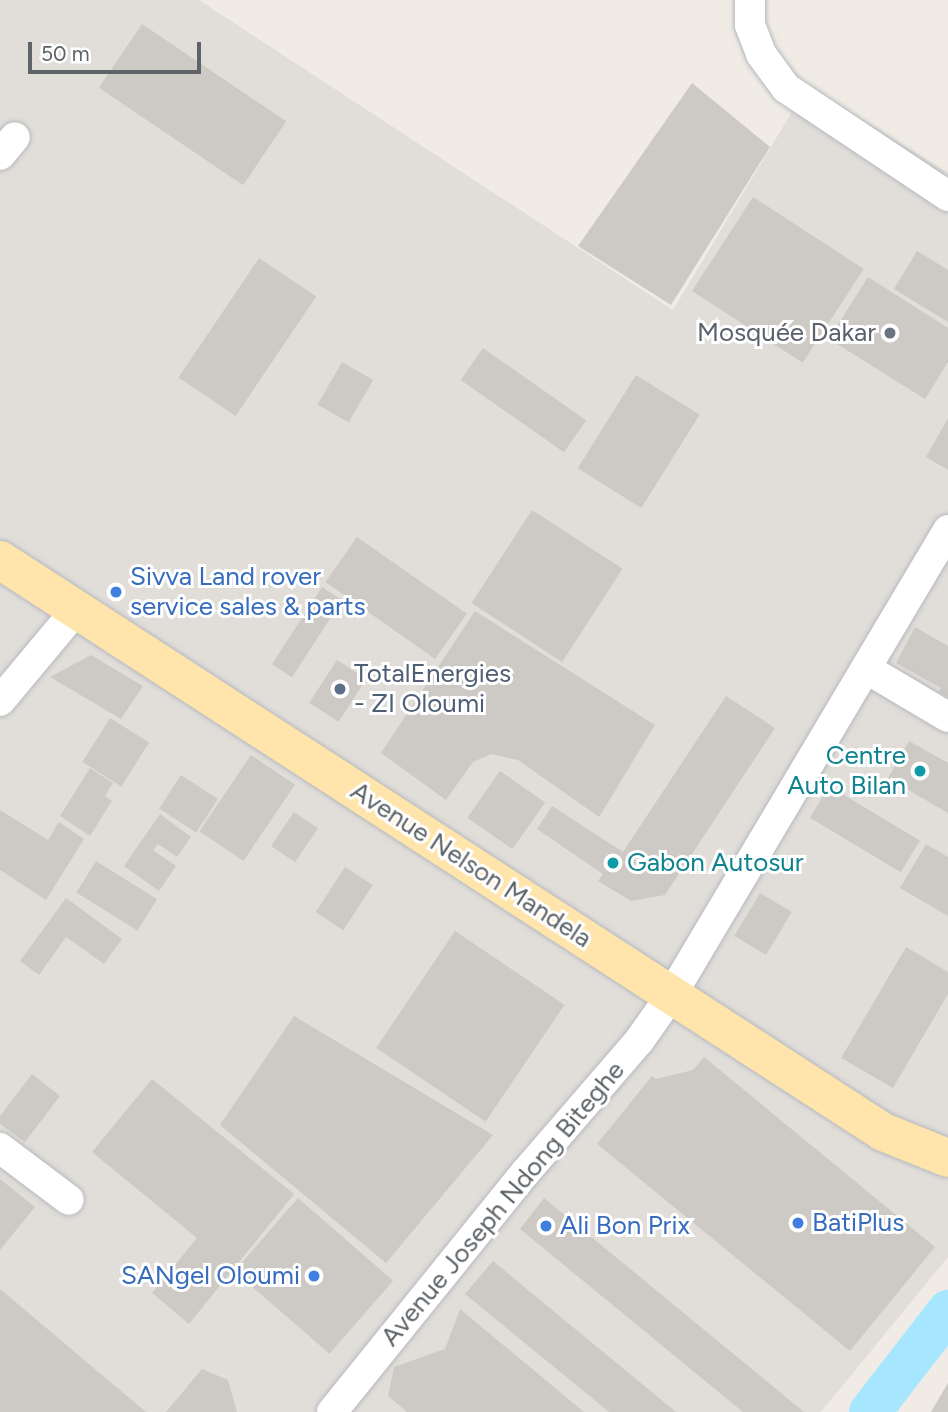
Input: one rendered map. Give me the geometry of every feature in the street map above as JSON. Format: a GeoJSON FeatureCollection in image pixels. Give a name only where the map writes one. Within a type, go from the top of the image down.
{"type":"FeatureCollection","features":[{"type":"Feature","properties":{"kind":"main road","name":"Avenue Nelson Mandela"},"geometry":{"type":"LineString","coordinates":[[0,561],[883,1132],[948,1158]]}},
{"type":"Feature","properties":{"kind":"street"},"geometry":{"type":"LineString","coordinates":[[750,0],[750,25],[761,54],[786,88],[948,195]]}},
{"type":"Feature","properties":{"kind":"street","name":"Avenue Joseph Ndong Biteghe"},"geometry":{"type":"LineString","coordinates":[[332,1412],[525,1173],[639,1041],[672,994],[948,530]]}},
{"type":"Feature","properties":{"kind":"street"},"geometry":{"type":"LineString","coordinates":[[0,701],[76,610]]}},
{"type":"Feature","properties":{"kind":"street"},"geometry":{"type":"LineString","coordinates":[[867,669],[948,718]]}},
{"type":"Feature","properties":{"kind":"street"},"geometry":{"type":"LineString","coordinates":[[0,1148],[69,1200]]}},
{"type":"Feature","properties":{"kind":"shaded area"},"geometry":{"type":"Polygon","coordinates":[[[0,0],[199,0],[673,310],[808,85],[948,173],[948,1257],[821,1412],[0,1412],[0,0]]]}},
{"type":"Feature","properties":{"kind":"building"},"geometry":{"type":"Polygon","coordinates":[[[142,24],[286,121],[243,185],[99,88],[142,24]]]}},
{"type":"Feature","properties":{"kind":"building"},"geometry":{"type":"Polygon","coordinates":[[[692,83],[770,147],[671,305],[578,246],[692,83]]]}},
{"type":"Feature","properties":{"kind":"building"},"geometry":{"type":"Polygon","coordinates":[[[753,197],[864,269],[803,363],[692,291],[753,197]]]}},
{"type":"Feature","properties":{"kind":"building"},"geometry":{"type":"Polygon","coordinates":[[[917,251],[948,270],[948,322],[894,289],[917,251]]]}},
{"type":"Feature","properties":{"kind":"building"},"geometry":{"type":"Polygon","coordinates":[[[259,258],[316,297],[236,416],[178,377],[259,258]]]}},
{"type":"Feature","properties":{"kind":"building","name":"Mosquée Dakar"},"geometry":{"type":"Polygon","coordinates":[[[868,277],[948,328],[948,362],[925,399],[829,339],[868,277]]]}},
{"type":"Feature","properties":{"kind":"building"},"geometry":{"type":"Polygon","coordinates":[[[483,348],[586,420],[564,452],[461,380],[483,348]]]}},
{"type":"Feature","properties":{"kind":"building"},"geometry":{"type":"Polygon","coordinates":[[[342,362],[373,380],[349,422],[318,404],[342,362]]]}},
{"type":"Feature","properties":{"kind":"building"},"geometry":{"type":"Polygon","coordinates":[[[636,375],[700,415],[641,508],[578,468],[636,375]]]}},
{"type":"Feature","properties":{"kind":"building"},"geometry":{"type":"Polygon","coordinates":[[[948,418],[948,470],[926,457],[948,418]]]}},
{"type":"Feature","properties":{"kind":"building"},"geometry":{"type":"Polygon","coordinates":[[[532,510],[623,569],[562,662],[472,603],[532,510]]]}},
{"type":"Feature","properties":{"kind":"building"},"geometry":{"type":"Polygon","coordinates":[[[357,537],[467,614],[435,659],[325,582],[357,537]]]}},
{"type":"Feature","properties":{"kind":"building"},"geometry":{"type":"Polygon","coordinates":[[[322,587],[342,600],[292,677],[272,664],[322,587]]]}},
{"type":"Feature","properties":{"kind":"building"},"geometry":{"type":"Polygon","coordinates":[[[475,611],[655,725],[599,817],[518,760],[491,754],[473,762],[446,800],[381,753],[475,611]]]}},
{"type":"Feature","properties":{"kind":"building"},"geometry":{"type":"Polygon","coordinates":[[[915,627],[948,646],[948,697],[939,692],[941,688],[896,663],[915,627]]]}},
{"type":"Feature","properties":{"kind":"building"},"geometry":{"type":"Polygon","coordinates":[[[91,655],[143,686],[121,719],[50,677],[91,655]]]}},
{"type":"Feature","properties":{"kind":"building"},"geometry":{"type":"Polygon","coordinates":[[[337,660],[366,679],[339,722],[309,703],[337,660]]]}},
{"type":"Feature","properties":{"kind":"building"},"geometry":{"type":"Polygon","coordinates":[[[726,696],[775,728],[665,895],[631,901],[598,881],[603,874],[537,829],[552,806],[623,852],[726,696]]]}},
{"type":"Feature","properties":{"kind":"building"},"geometry":{"type":"Polygon","coordinates":[[[110,718],[149,742],[121,786],[82,762],[110,718]]]}},
{"type":"Feature","properties":{"kind":"building","name":"Centre Auto Bilan"},"geometry":{"type":"Polygon","coordinates":[[[909,741],[948,763],[948,813],[888,778],[909,741]]]}},
{"type":"Feature","properties":{"kind":"building"},"geometry":{"type":"Polygon","coordinates":[[[251,755],[295,785],[243,861],[200,831],[251,755]]]}},
{"type":"Feature","properties":{"kind":"building"},"geometry":{"type":"Polygon","coordinates":[[[90,768],[113,783],[105,796],[112,801],[90,836],[60,816],[90,768]]]}},
{"type":"Feature","properties":{"kind":"building"},"geometry":{"type":"Polygon","coordinates":[[[500,771],[545,803],[512,849],[467,818],[500,771]]]}},
{"type":"Feature","properties":{"kind":"building"},"geometry":{"type":"Polygon","coordinates":[[[181,775],[218,799],[196,833],[159,809],[181,775]]]}},
{"type":"Feature","properties":{"kind":"building"},"geometry":{"type":"Polygon","coordinates":[[[829,786],[920,841],[901,872],[810,818],[829,786]]]}},
{"type":"Feature","properties":{"kind":"building"},"geometry":{"type":"Polygon","coordinates":[[[0,810],[48,840],[59,822],[84,839],[46,900],[0,870],[0,810]]]}},
{"type":"Feature","properties":{"kind":"building"},"geometry":{"type":"Polygon","coordinates":[[[294,812],[318,828],[295,862],[271,846],[294,812]]]}},
{"type":"Feature","properties":{"kind":"building"},"geometry":{"type":"Polygon","coordinates":[[[160,814],[191,837],[177,857],[158,844],[153,850],[176,866],[159,891],[124,866],[160,814]]]}},
{"type":"Feature","properties":{"kind":"building"},"geometry":{"type":"Polygon","coordinates":[[[926,844],[948,857],[948,916],[900,888],[926,844]]]}},
{"type":"Feature","properties":{"kind":"building"},"geometry":{"type":"Polygon","coordinates":[[[96,861],[157,899],[137,931],[76,892],[96,861]]]}},
{"type":"Feature","properties":{"kind":"building"},"geometry":{"type":"Polygon","coordinates":[[[345,867],[373,885],[343,930],[316,912],[345,867]]]}},
{"type":"Feature","properties":{"kind":"building"},"geometry":{"type":"Polygon","coordinates":[[[760,893],[792,912],[766,955],[734,936],[760,893]]]}},
{"type":"Feature","properties":{"kind":"building"},"geometry":{"type":"Polygon","coordinates":[[[66,898],[122,939],[104,964],[66,937],[39,975],[20,961],[66,898]]]}},
{"type":"Feature","properties":{"kind":"building"},"geometry":{"type":"Polygon","coordinates":[[[455,931],[564,1005],[486,1122],[376,1048],[455,931]]]}},
{"type":"Feature","properties":{"kind":"building"},"geometry":{"type":"Polygon","coordinates":[[[906,947],[948,972],[948,994],[893,1088],[841,1058],[906,947]]]}},
{"type":"Feature","properties":{"kind":"building"},"geometry":{"type":"Polygon","coordinates":[[[294,1016],[493,1135],[386,1263],[220,1125],[294,1016]]]}},
{"type":"Feature","properties":{"kind":"building","name":"BatiPlus"},"geometry":{"type":"Polygon","coordinates":[[[704,1057],[935,1247],[850,1351],[597,1144],[652,1076],[656,1079],[693,1070],[704,1057]]]}},
{"type":"Feature","properties":{"kind":"building"},"geometry":{"type":"Polygon","coordinates":[[[32,1074],[60,1096],[25,1142],[0,1124],[0,1116],[32,1074]]]}},
{"type":"Feature","properties":{"kind":"building"},"geometry":{"type":"Polygon","coordinates":[[[152,1079],[294,1194],[189,1324],[152,1293],[197,1238],[92,1152],[152,1079]]]}},
{"type":"Feature","properties":{"kind":"building"},"geometry":{"type":"Polygon","coordinates":[[[0,1179],[35,1207],[0,1250],[0,1179]]]}},
{"type":"Feature","properties":{"kind":"building","name":"SANgel Oloumi"},"geometry":{"type":"Polygon","coordinates":[[[298,1198],[393,1281],[329,1354],[234,1271],[298,1198]]]}},
{"type":"Feature","properties":{"kind":"building"},"geometry":{"type":"Polygon","coordinates":[[[544,1198],[804,1412],[743,1412],[520,1229],[544,1198]]]}},
{"type":"Feature","properties":{"kind":"building"},"geometry":{"type":"Polygon","coordinates":[[[493,1261],[676,1412],[609,1412],[465,1294],[493,1261]]]}},
{"type":"Feature","properties":{"kind":"building"},"geometry":{"type":"Polygon","coordinates":[[[0,1289],[146,1412],[0,1412],[0,1289]]]}},
{"type":"Feature","properties":{"kind":"building"},"geometry":{"type":"Polygon","coordinates":[[[460,1309],[584,1412],[407,1412],[388,1396],[394,1367],[445,1349],[460,1309]]]}},
{"type":"Feature","properties":{"kind":"building"},"geometry":{"type":"Polygon","coordinates":[[[202,1369],[228,1380],[237,1412],[166,1412],[202,1369]]]}},
{"type":"Feature","properties":{"kind":"building"},"geometry":{"type":"Polygon","coordinates":[[[948,1383],[948,1412],[931,1412],[948,1383]]]}},
{"type":"Feature","properties":{"kind":"waterway"},"geometry":{"type":"LineString","coordinates":[[870,1412],[948,1311]]}},
{"type":"Feature","properties":{"kind":"place","name":"Mosquée Dakar"},"geometry":{"type":"Point","coordinates":[890,333]}},
{"type":"Feature","properties":{"kind":"place","name":"Sivva Land rover service sales & parts"},"geometry":{"type":"Point","coordinates":[116,592]}},
{"type":"Feature","properties":{"kind":"place","name":"TotalEnergies - ZI Oloumi"},"geometry":{"type":"Point","coordinates":[340,689]}},
{"type":"Feature","properties":{"kind":"place","name":"Centre Auto Bilan"},"geometry":{"type":"Point","coordinates":[920,771]}},
{"type":"Feature","properties":{"kind":"place","name":"Gabon Autosur"},"geometry":{"type":"Point","coordinates":[613,863]}},
{"type":"Feature","properties":{"kind":"place","name":"BatiPlus"},"geometry":{"type":"Point","coordinates":[798,1223]}},
{"type":"Feature","properties":{"kind":"place","name":"Ali Bon Prix"},"geometry":{"type":"Point","coordinates":[546,1226]}},
{"type":"Feature","properties":{"kind":"place","name":"SANgel Oloumi"},"geometry":{"type":"Point","coordinates":[314,1276]}}]}
